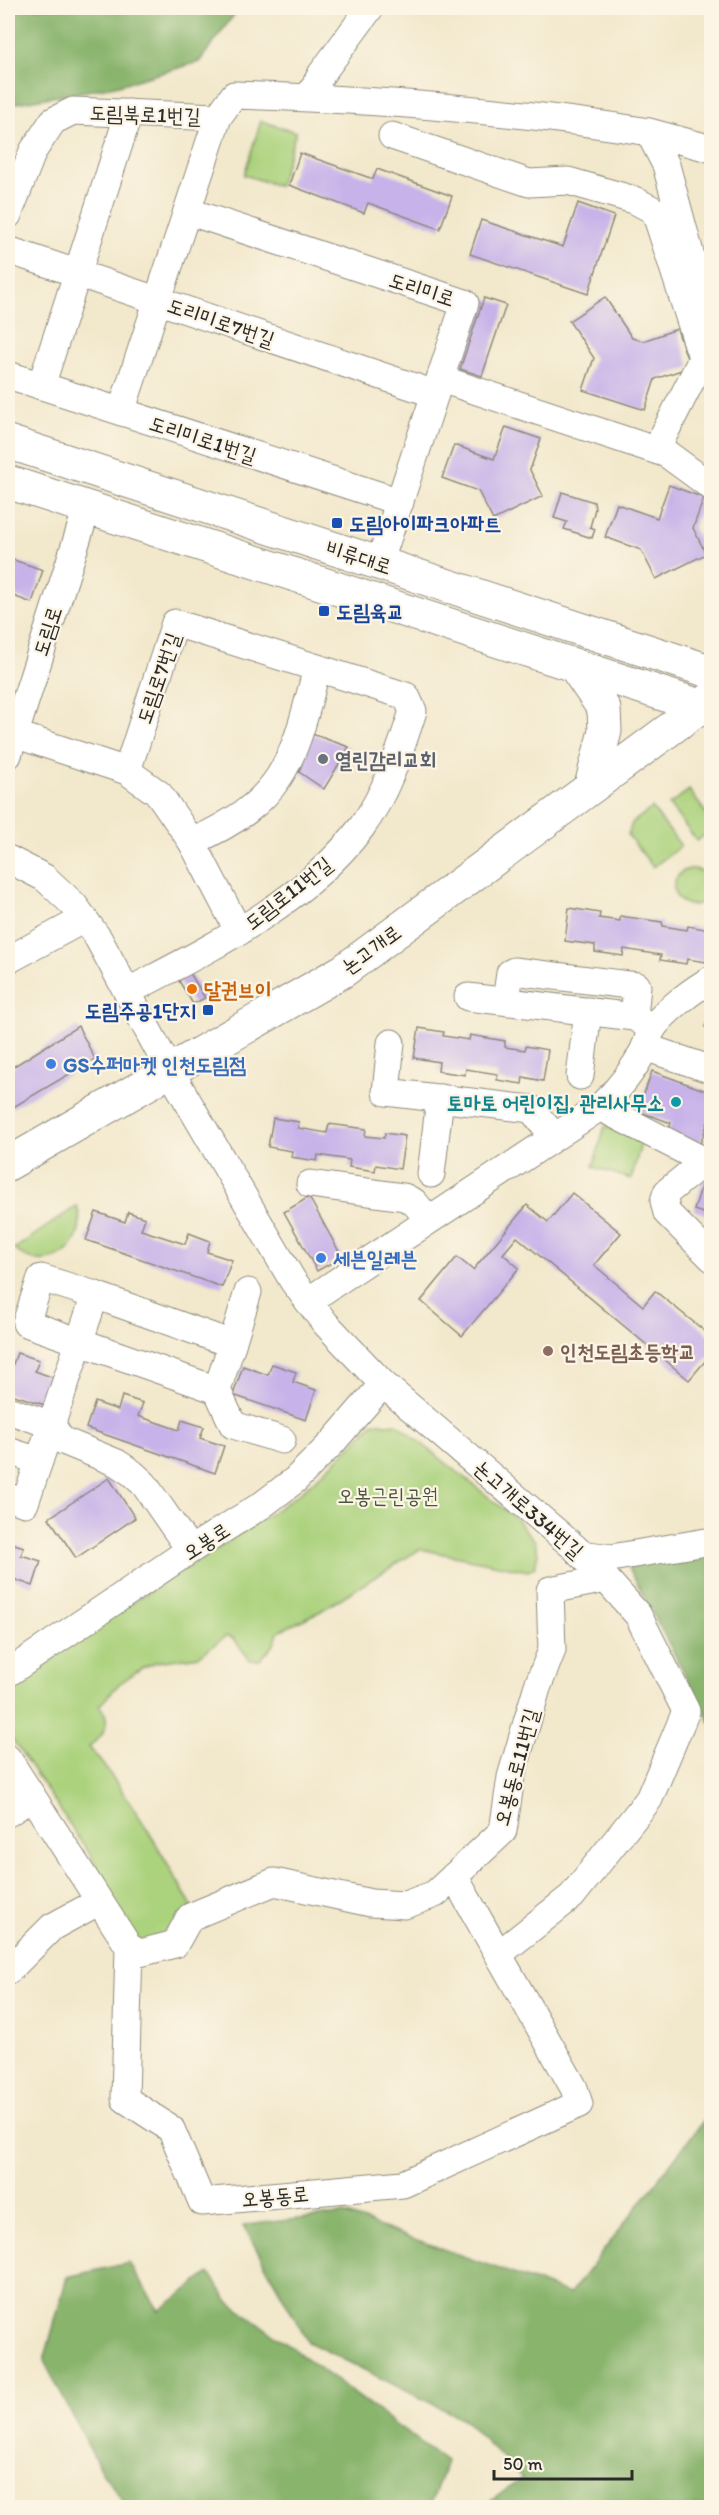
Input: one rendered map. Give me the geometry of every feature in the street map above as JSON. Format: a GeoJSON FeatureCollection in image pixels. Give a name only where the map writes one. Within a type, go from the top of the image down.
{"type":"FeatureCollection","features":[{"type":"Feature","properties":{"kind":"main road","name":"비류대로"},"geometry":{"type":"LineString","coordinates":[[8,442],[711,672]]}},
{"type":"Feature","properties":{"kind":"main road","name":"비류대로"},"geometry":{"type":"LineString","coordinates":[[8,482],[574,665],[707,705]]}},
{"type":"Feature","properties":{"kind":"main road"},"geometry":{"type":"LineString","coordinates":[[574,665],[604,709],[604,731],[591,786]]}},
{"type":"Feature","properties":{"kind":"main road","name":"논고개로"},"geometry":{"type":"LineString","coordinates":[[8,1164],[343,971],[591,786],[707,705]]}},
{"type":"Feature","properties":{"kind":"street"},"geometry":{"type":"LineString","coordinates":[[309,97],[322,73],[370,8]]}},
{"type":"Feature","properties":{"kind":"street"},"geometry":{"type":"LineString","coordinates":[[121,412],[218,117],[234,95],[309,97],[553,116],[649,132],[711,149]]}},
{"type":"Feature","properties":{"kind":"street","name":"도림북로1번길"},"geometry":{"type":"LineString","coordinates":[[8,215],[33,151],[54,121],[73,111],[218,117]]}},
{"type":"Feature","properties":{"kind":"street"},"geometry":{"type":"LineString","coordinates":[[41,386],[129,113]]}},
{"type":"Feature","properties":{"kind":"street"},"geometry":{"type":"LineString","coordinates":[[649,132],[666,165],[711,334]]}},
{"type":"Feature","properties":{"kind":"street"},"geometry":{"type":"LineString","coordinates":[[392,136],[529,183],[568,181],[634,200],[654,211],[701,354],[701,361],[656,450]]}},
{"type":"Feature","properties":{"kind":"street","name":"도리미로"},"geometry":{"type":"LineString","coordinates":[[187,211],[465,303],[379,564]]}},
{"type":"Feature","properties":{"kind":"street","name":"도리미로7번길"},"geometry":{"type":"LineString","coordinates":[[8,250],[158,301],[438,387],[656,450],[667,454],[711,487]]}},
{"type":"Feature","properties":{"kind":"street","name":"도리미로1번길"},"geometry":{"type":"LineString","coordinates":[[8,375],[400,502]]}},
{"type":"Feature","properties":{"kind":"street","name":"도림로"},"geometry":{"type":"LineString","coordinates":[[13,728],[87,508]]}},
{"type":"Feature","properties":{"kind":"street","name":"도림로7번길"},"geometry":{"type":"LineString","coordinates":[[127,771],[175,623],[406,696],[413,711]]}},
{"type":"Feature","properties":{"kind":"street"},"geometry":{"type":"LineString","coordinates":[[192,842],[239,819],[261,800],[280,777],[292,758],[301,732],[317,668]]}},
{"type":"Feature","properties":{"kind":"street","name":"도림로11번길"},"geometry":{"type":"LineString","coordinates":[[127,992],[238,932],[314,878],[362,827],[397,757],[413,711]]}},
{"type":"Feature","properties":{"kind":"street"},"geometry":{"type":"LineString","coordinates":[[13,728],[127,771],[159,794],[192,842],[238,932]]}},
{"type":"Feature","properties":{"kind":"street"},"geometry":{"type":"LineString","coordinates":[[8,859],[45,878],[74,905],[98,938],[170,1071]]}},
{"type":"Feature","properties":{"kind":"street"},"geometry":{"type":"LineString","coordinates":[[8,960],[84,919]]}},
{"type":"Feature","properties":{"kind":"street"},"geometry":{"type":"LineString","coordinates":[[507,1001],[510,973],[514,971],[637,986],[644,1031]]}},
{"type":"Feature","properties":{"kind":"street"},"geometry":{"type":"LineString","coordinates":[[309,1301],[600,1107],[619,1087],[644,1031],[711,979]]}},
{"type":"Feature","properties":{"kind":"street"},"geometry":{"type":"LineString","coordinates":[[468,997],[588,1011],[644,1031],[711,1070]]}},
{"type":"Feature","properties":{"kind":"street"},"geometry":{"type":"LineString","coordinates":[[580,1076],[588,1011]]}},
{"type":"Feature","properties":{"kind":"street"},"geometry":{"type":"LineString","coordinates":[[391,1043],[386,1092],[531,1108],[554,1136]]}},
{"type":"Feature","properties":{"kind":"street","name":"논고개로334번길"},"geometry":{"type":"LineString","coordinates":[[170,1071],[293,1281],[325,1323],[383,1384],[578,1551],[606,1579],[638,1615],[686,1711],[649,1799],[572,1896],[499,1954]]}},
{"type":"Feature","properties":{"kind":"street"},"geometry":{"type":"LineString","coordinates":[[431,1174],[440,1098]]}},
{"type":"Feature","properties":{"kind":"street"},"geometry":{"type":"LineString","coordinates":[[600,1107],[708,1160],[667,1192],[664,1201],[667,1213],[711,1258]]}},
{"type":"Feature","properties":{"kind":"street"},"geometry":{"type":"LineString","coordinates":[[310,1184],[404,1197],[414,1202],[429,1220]]}},
{"type":"Feature","properties":{"kind":"street"},"geometry":{"type":"LineString","coordinates":[[217,1390],[26,1323],[41,1278],[232,1344]]}},
{"type":"Feature","properties":{"kind":"street"},"geometry":{"type":"LineString","coordinates":[[248,1292],[217,1390],[233,1425],[282,1440]]}},
{"type":"Feature","properties":{"kind":"street"},"geometry":{"type":"LineString","coordinates":[[8,1497],[25,1503],[95,1295]]}},
{"type":"Feature","properties":{"kind":"street","name":"오봉로"},"geometry":{"type":"LineString","coordinates":[[8,1672],[190,1550],[262,1505],[295,1480],[331,1444],[383,1384]]}},
{"type":"Feature","properties":{"kind":"street"},"geometry":{"type":"LineString","coordinates":[[8,1410],[52,1425],[61,1440],[117,1462],[138,1478],[157,1501],[190,1550]]}},
{"type":"Feature","properties":{"kind":"street"},"geometry":{"type":"LineString","coordinates":[[8,1450],[39,1461]]}},
{"type":"Feature","properties":{"kind":"street"},"geometry":{"type":"LineString","coordinates":[[578,1551],[611,1558],[711,1541]]}},
{"type":"Feature","properties":{"kind":"street","name":"오봉동로11번길"},"geometry":{"type":"LineString","coordinates":[[129,1947],[140,1953],[175,1944],[189,1917],[274,1882],[370,1903],[405,1905],[435,1893],[503,1830],[512,1777],[537,1688],[552,1650],[550,1590],[606,1579]]}},
{"type":"Feature","properties":{"kind":"street"},"geometry":{"type":"LineString","coordinates":[[8,1759],[129,1947]]}},
{"type":"Feature","properties":{"kind":"street"},"geometry":{"type":"LineString","coordinates":[[8,1813],[32,1797]]}},
{"type":"Feature","properties":{"kind":"street","name":"오봉동로"},"geometry":{"type":"LineString","coordinates":[[129,1947],[125,2099],[171,2128],[202,2202],[403,2184],[579,2104],[574,2088],[454,1876]]}},
{"type":"Feature","properties":{"kind":"street"},"geometry":{"type":"LineString","coordinates":[[8,1971],[52,1927],[98,1902]]}},
{"type":"Feature","properties":{"kind":"green space"},"geometry":{"type":"Polygon","coordinates":[[[8,8],[239,8],[199,62],[115,86],[11,104],[8,108],[8,8]]]}},
{"type":"Feature","properties":{"kind":"green space"},"geometry":{"type":"Polygon","coordinates":[[[261,121],[296,132],[279,186],[244,175],[261,121]]]}},
{"type":"Feature","properties":{"kind":"green space"},"geometry":{"type":"Polygon","coordinates":[[[689,790],[711,820],[711,830],[697,841],[669,805],[689,790]]]}},
{"type":"Feature","properties":{"kind":"green space"},"geometry":{"type":"Polygon","coordinates":[[[652,808],[681,846],[653,867],[628,835],[632,823],[652,808]]]}},
{"type":"Feature","properties":{"kind":"green space"},"geometry":{"type":"Polygon","coordinates":[[[692,869],[705,874],[710,887],[705,900],[692,905],[679,900],[674,887],[679,874],[692,869]]]}},
{"type":"Feature","properties":{"kind":"green space"},"geometry":{"type":"Polygon","coordinates":[[[605,1126],[643,1137],[631,1179],[593,1167],[605,1126]]]}},
{"type":"Feature","properties":{"kind":"green space"},"geometry":{"type":"Polygon","coordinates":[[[77,1206],[80,1221],[78,1234],[64,1254],[53,1259],[40,1260],[27,1257],[14,1249],[77,1206]]]}},
{"type":"Feature","properties":{"kind":"green space","name":"오봉근린공원"},"geometry":{"type":"Polygon","coordinates":[[[374,1422],[396,1423],[516,1519],[535,1541],[538,1553],[535,1567],[528,1571],[420,1549],[319,1612],[279,1631],[274,1644],[260,1660],[250,1660],[233,1638],[226,1636],[199,1656],[156,1662],[142,1668],[119,1684],[99,1706],[106,1717],[105,1728],[99,1739],[89,1747],[157,1845],[192,1907],[172,1934],[139,1945],[109,1898],[92,1857],[8,1733],[8,1692],[78,1639],[226,1544],[298,1494],[374,1422]]]}},
{"type":"Feature","properties":{"kind":"green space"},"geometry":{"type":"Polygon","coordinates":[[[711,1538],[711,1724],[618,1547],[711,1538]]]}},
{"type":"Feature","properties":{"kind":"green space"},"geometry":{"type":"Polygon","coordinates":[[[711,2111],[711,2507],[483,2507],[522,2478],[465,2420],[308,2342],[243,2225],[344,2214],[570,2294],[711,2111]]]}},
{"type":"Feature","properties":{"kind":"green space"},"geometry":{"type":"Polygon","coordinates":[[[129,2263],[159,2311],[209,2273],[228,2301],[446,2461],[432,2501],[437,2507],[128,2507],[102,2472],[44,2361],[67,2277],[129,2263]]]}},
{"type":"Feature","properties":{"kind":"building"},"geometry":{"type":"Polygon","coordinates":[[[300,153],[373,179],[377,169],[452,196],[440,229],[368,203],[364,213],[289,185],[300,153]]]}},
{"type":"Feature","properties":{"kind":"building"},"geometry":{"type":"Polygon","coordinates":[[[578,203],[614,216],[588,294],[470,254],[481,220],[563,247],[578,203]]]}},
{"type":"Feature","properties":{"kind":"building"},"geometry":{"type":"Polygon","coordinates":[[[605,297],[632,338],[643,341],[677,329],[690,367],[655,379],[645,410],[583,390],[594,358],[569,321],[605,297]]]}},
{"type":"Feature","properties":{"kind":"building"},"geometry":{"type":"Polygon","coordinates":[[[484,298],[506,305],[482,376],[460,369],[484,298]]]}},
{"type":"Feature","properties":{"kind":"building"},"geometry":{"type":"Polygon","coordinates":[[[506,427],[541,439],[530,470],[543,496],[493,520],[478,491],[442,478],[454,445],[494,459],[506,427]]]}},
{"type":"Feature","properties":{"kind":"building"},"geometry":{"type":"Polygon","coordinates":[[[669,485],[704,498],[693,528],[706,554],[656,579],[641,550],[605,537],[617,504],[657,518],[669,485]]]}},
{"type":"Feature","properties":{"kind":"building"},"geometry":{"type":"Polygon","coordinates":[[[562,492],[594,502],[595,509],[590,527],[595,529],[592,538],[564,529],[567,522],[554,518],[562,492]]]}},
{"type":"Feature","properties":{"kind":"building"},"geometry":{"type":"Polygon","coordinates":[[[8,558],[43,570],[32,603],[8,594],[8,558]]]}},
{"type":"Feature","properties":{"kind":"building","name":"열린감리교회"},"geometry":{"type":"Polygon","coordinates":[[[312,734],[349,747],[324,789],[299,772],[312,734]]]}},
{"type":"Feature","properties":{"kind":"building"},"geometry":{"type":"Polygon","coordinates":[[[569,908],[600,913],[599,918],[620,921],[620,916],[662,922],[663,926],[687,930],[688,926],[711,930],[706,962],[687,959],[686,964],[660,960],[661,955],[624,949],[623,956],[595,952],[595,945],[565,941],[569,908]]]}},
{"type":"Feature","properties":{"kind":"building","name":"달권브이"},"geometry":{"type":"Polygon","coordinates":[[[190,973],[205,998],[193,1004],[179,981],[190,973]]]}},
{"type":"Feature","properties":{"kind":"building"},"geometry":{"type":"Polygon","coordinates":[[[712,1010],[712,1029],[705,1027],[712,1010]]]}},
{"type":"Feature","properties":{"kind":"building","name":"GS수퍼마켓 인천도림점"},"geometry":{"type":"Polygon","coordinates":[[[78,1026],[95,1059],[10,1109],[8,1070],[78,1026]]]}},
{"type":"Feature","properties":{"kind":"building"},"geometry":{"type":"Polygon","coordinates":[[[419,1028],[444,1032],[443,1036],[469,1040],[470,1035],[505,1041],[505,1047],[525,1050],[526,1046],[548,1050],[543,1081],[523,1077],[522,1084],[497,1080],[498,1074],[466,1069],[465,1075],[438,1071],[439,1062],[414,1058],[419,1028]]]}},
{"type":"Feature","properties":{"kind":"building","name":"토마토 어린이집, 관리사무소"},"geometry":{"type":"Polygon","coordinates":[[[652,1071],[712,1093],[712,1111],[699,1147],[667,1136],[671,1123],[638,1111],[652,1071]]]}},
{"type":"Feature","properties":{"kind":"building"},"geometry":{"type":"Polygon","coordinates":[[[273,1118],[299,1122],[298,1128],[327,1133],[329,1124],[366,1129],[365,1136],[384,1138],[385,1133],[405,1136],[400,1169],[376,1165],[375,1171],[349,1167],[350,1160],[318,1155],[317,1161],[291,1157],[292,1151],[268,1147],[273,1118]]]}},
{"type":"Feature","properties":{"kind":"building"},"geometry":{"type":"Polygon","coordinates":[[[704,1178],[712,1181],[712,1216],[694,1210],[704,1178]]]}},
{"type":"Feature","properties":{"kind":"building"},"geometry":{"type":"Polygon","coordinates":[[[572,1193],[621,1233],[594,1265],[643,1306],[655,1291],[712,1337],[712,1353],[689,1380],[517,1237],[503,1254],[519,1268],[462,1336],[421,1301],[457,1257],[473,1270],[527,1205],[548,1222],[572,1193]]]}},
{"type":"Feature","properties":{"kind":"building"},"geometry":{"type":"Polygon","coordinates":[[[309,1197],[342,1257],[317,1271],[284,1212],[309,1197]]]}},
{"type":"Feature","properties":{"kind":"building"},"geometry":{"type":"Polygon","coordinates":[[[96,1212],[125,1222],[128,1212],[145,1218],[141,1230],[185,1244],[189,1233],[210,1241],[207,1252],[232,1260],[222,1287],[86,1240],[96,1212]]]}},
{"type":"Feature","properties":{"kind":"building"},"geometry":{"type":"Polygon","coordinates":[[[17,1353],[39,1360],[35,1371],[57,1379],[48,1406],[8,1393],[8,1362],[13,1364],[17,1353]]]}},
{"type":"Feature","properties":{"kind":"building"},"geometry":{"type":"Polygon","coordinates":[[[272,1364],[296,1372],[293,1382],[316,1390],[306,1420],[233,1395],[243,1366],[268,1375],[272,1364]]]}},
{"type":"Feature","properties":{"kind":"building"},"geometry":{"type":"Polygon","coordinates":[[[122,1396],[143,1403],[138,1416],[179,1430],[182,1420],[204,1427],[200,1438],[224,1446],[215,1473],[86,1428],[95,1402],[118,1410],[122,1396]]]}},
{"type":"Feature","properties":{"kind":"building"},"geometry":{"type":"Polygon","coordinates":[[[109,1478],[135,1518],[76,1558],[49,1518],[109,1478]]]}},
{"type":"Feature","properties":{"kind":"building"},"geometry":{"type":"Polygon","coordinates":[[[8,1542],[24,1547],[21,1555],[41,1561],[33,1586],[8,1577],[8,1542]]]}},
{"type":"Feature","properties":{"kind":"place","name":"도림아이파크아파트"},"geometry":{"type":"Point","coordinates":[337,523]}},
{"type":"Feature","properties":{"kind":"place","name":"도림육교"},"geometry":{"type":"Point","coordinates":[324,611]}},
{"type":"Feature","properties":{"kind":"place","name":"열린감리교회"},"geometry":{"type":"Point","coordinates":[323,759]}},
{"type":"Feature","properties":{"kind":"place","name":"달권브이"},"geometry":{"type":"Point","coordinates":[192,989]}},
{"type":"Feature","properties":{"kind":"place","name":"도림주공1단지"},"geometry":{"type":"Point","coordinates":[208,1010]}},
{"type":"Feature","properties":{"kind":"place","name":"GS수퍼마켓 인천도림점"},"geometry":{"type":"Point","coordinates":[51,1064]}},
{"type":"Feature","properties":{"kind":"place","name":"토마토 어린이집, 관리사무소"},"geometry":{"type":"Point","coordinates":[676,1102]}},
{"type":"Feature","properties":{"kind":"place","name":"세븐일레븐"},"geometry":{"type":"Point","coordinates":[321,1258]}},
{"type":"Feature","properties":{"kind":"place","name":"인천도림초등학교"},"geometry":{"type":"Point","coordinates":[548,1351]}}]}
